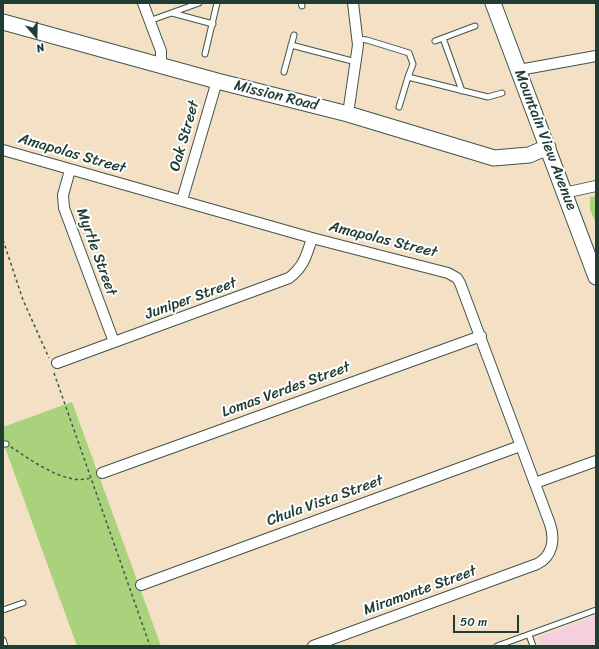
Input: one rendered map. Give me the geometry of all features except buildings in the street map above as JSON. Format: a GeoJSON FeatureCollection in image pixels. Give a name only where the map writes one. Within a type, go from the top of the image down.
{"type":"FeatureCollection","features":[{"type":"Feature","properties":{"kind":"street"},"geometry":{"type":"LineString","coordinates":[[143,3],[161,51],[161,65]]}},
{"type":"Feature","properties":{"kind":"street"},"geometry":{"type":"LineString","coordinates":[[348,114],[356,62],[357,39],[353,3]]}},
{"type":"Feature","properties":{"kind":"street","name":"Mountain View Avenue"},"geometry":{"type":"LineString","coordinates":[[493,3],[596,277]]}},
{"type":"Feature","properties":{"kind":"street","name":"Mission Road"},"geometry":{"type":"LineString","coordinates":[[3,22],[217,81],[348,114],[494,158],[529,155],[548,147]]}},
{"type":"Feature","properties":{"kind":"street"},"geometry":{"type":"LineString","coordinates":[[519,70],[596,56]]}},
{"type":"Feature","properties":{"kind":"street","name":"Oak Street"},"geometry":{"type":"LineString","coordinates":[[182,200],[217,81]]}},
{"type":"Feature","properties":{"kind":"street","name":"Amapolas Street"},"geometry":{"type":"LineString","coordinates":[[3,150],[312,238],[452,274],[460,283],[481,336],[520,446],[550,524],[553,541],[547,557],[537,564]]}},
{"type":"Feature","properties":{"kind":"street","name":"Myrtle Street"},"geometry":{"type":"LineString","coordinates":[[70,170],[63,195],[64,208],[114,342]]}},
{"type":"Feature","properties":{"kind":"street"},"geometry":{"type":"LineString","coordinates":[[564,193],[596,186]]}},
{"type":"Feature","properties":{"kind":"street","name":"Juniper Street"},"geometry":{"type":"LineString","coordinates":[[54,366],[114,342],[289,278],[296,273],[304,262],[312,238]]}},
{"type":"Feature","properties":{"kind":"street","name":"Lomas Verdes Street"},"geometry":{"type":"LineString","coordinates":[[102,473],[481,336]]}},
{"type":"Feature","properties":{"kind":"street","name":"Chula Vista Street"},"geometry":{"type":"LineString","coordinates":[[141,585],[520,446]]}},
{"type":"Feature","properties":{"kind":"street"},"geometry":{"type":"LineString","coordinates":[[535,483],[596,461]]}},
{"type":"Feature","properties":{"kind":"street","name":"Miramonte Street"},"geometry":{"type":"LineString","coordinates":[[313,646],[537,564]]}},
{"type":"Feature","properties":{"kind":"lane"},"geometry":{"type":"LineString","coordinates":[[149,21],[199,3]]}},
{"type":"Feature","properties":{"kind":"lane"},"geometry":{"type":"LineString","coordinates":[[205,54],[217,3]]}},
{"type":"Feature","properties":{"kind":"lane"},"geometry":{"type":"LineString","coordinates":[[172,13],[213,24]]}},
{"type":"Feature","properties":{"kind":"lane"},"geometry":{"type":"LineString","coordinates":[[435,41],[475,26]]}},
{"type":"Feature","properties":{"kind":"lane"},"geometry":{"type":"LineString","coordinates":[[284,72],[294,35]]}},
{"type":"Feature","properties":{"kind":"lane"},"geometry":{"type":"LineString","coordinates":[[443,38],[462,90]]}},
{"type":"Feature","properties":{"kind":"lane"},"geometry":{"type":"LineString","coordinates":[[357,39],[367,40],[409,53],[413,64],[399,107]]}},
{"type":"Feature","properties":{"kind":"lane"},"geometry":{"type":"LineString","coordinates":[[291,45],[356,62]]}},
{"type":"Feature","properties":{"kind":"lane"},"geometry":{"type":"LineString","coordinates":[[408,76],[488,97],[502,93]]}},
{"type":"Feature","properties":{"kind":"lane"},"geometry":{"type":"LineString","coordinates":[[3,610],[23,603]]}},
{"type":"Feature","properties":{"kind":"lane"},"geometry":{"type":"LineString","coordinates":[[497,646],[596,610]]}},
{"type":"Feature","properties":{"kind":"lane"},"geometry":{"type":"LineString","coordinates":[[529,635],[533,646]]}},
{"type":"Feature","properties":{"kind":"lane"},"geometry":{"type":"LineString","coordinates":[[3,640],[5,646]]}},
{"type":"Feature","properties":{"kind":"path"},"geometry":{"type":"LineString","coordinates":[[3,240],[23,300],[54,366],[90,478],[150,646]]}},
{"type":"Feature","properties":{"kind":"path"},"geometry":{"type":"LineString","coordinates":[[5,444],[59,475],[76,480],[90,478]]}},
{"type":"Feature","properties":{"kind":"shaded area"},"geometry":{"type":"Polygon","coordinates":[[[596,616],[596,646],[541,646],[538,637],[596,616]]]}},
{"type":"Feature","properties":{"kind":"green space"},"geometry":{"type":"Polygon","coordinates":[[[596,196],[596,224],[590,210],[590,197],[596,196]]]}},
{"type":"Feature","properties":{"kind":"green space"},"geometry":{"type":"Polygon","coordinates":[[[72,402],[161,646],[77,646],[3,442],[3,427],[72,402]]]}}]}
